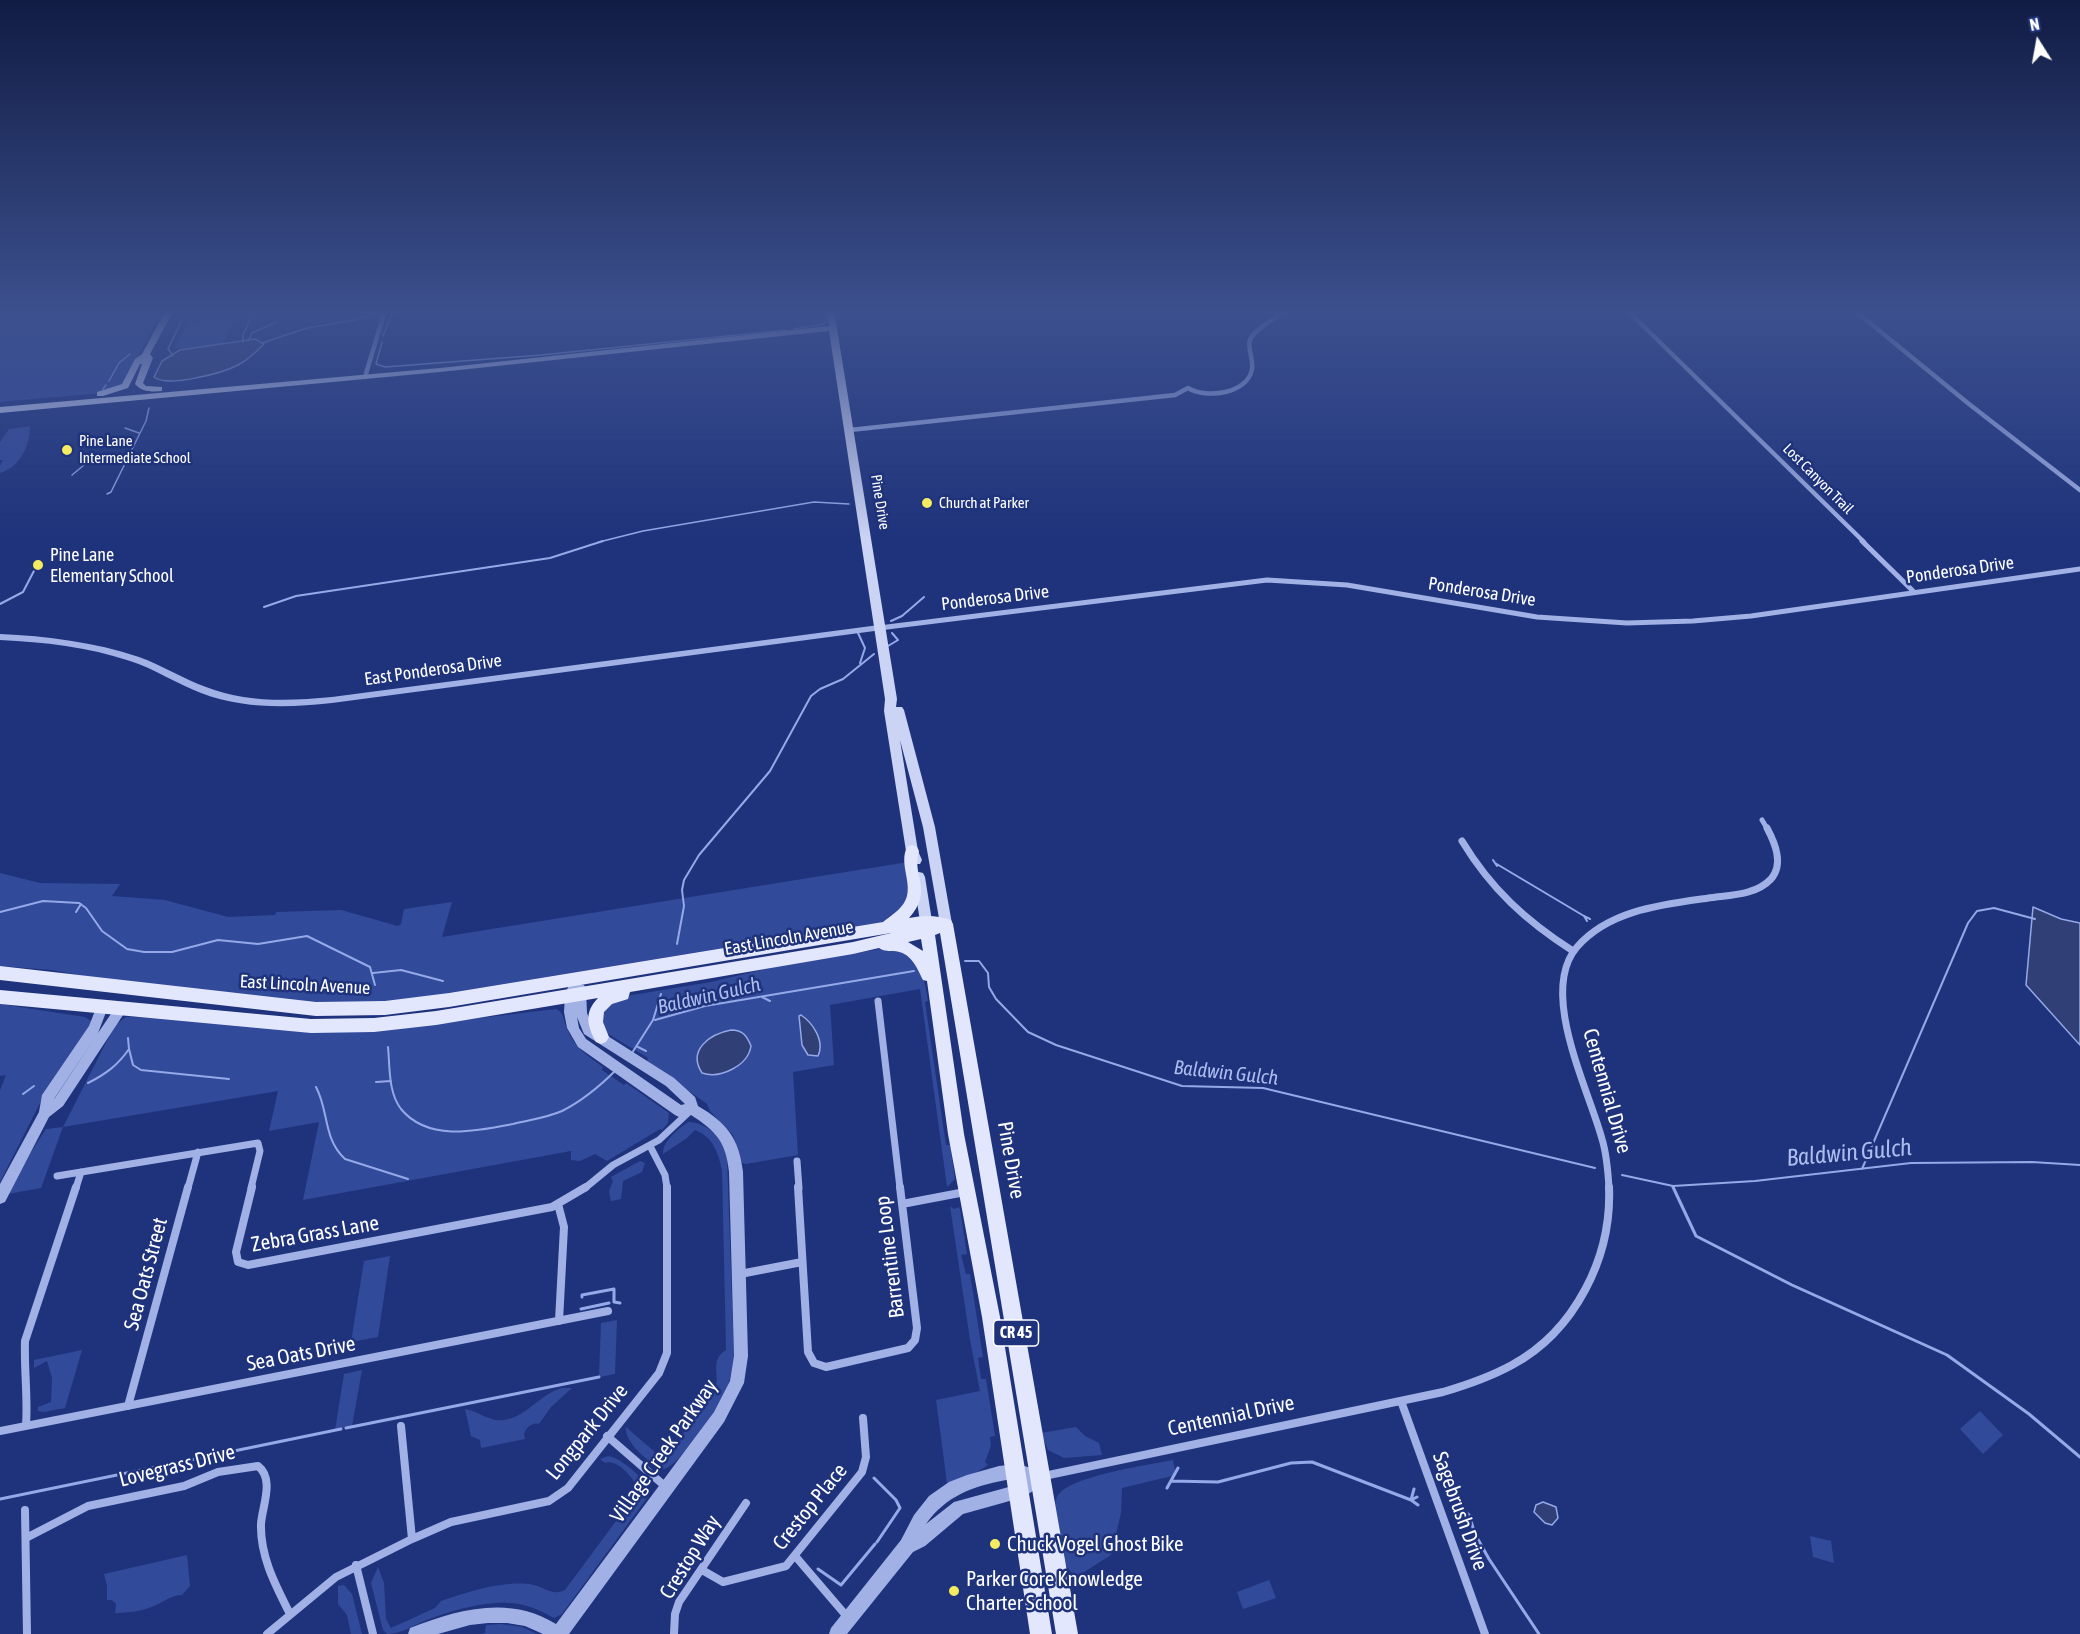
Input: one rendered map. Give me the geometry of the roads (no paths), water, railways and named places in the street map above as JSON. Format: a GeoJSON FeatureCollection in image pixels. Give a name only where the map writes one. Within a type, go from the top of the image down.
{"type":"FeatureCollection","features":[{"type":"Feature","properties":{"kind":"main road"},"geometry":{"type":"LineString","coordinates":[[0,404],[104,394],[123,386]]}},
{"type":"Feature","properties":{"kind":"main road"},"geometry":{"type":"LineString","coordinates":[[126,396],[131,386]]}},
{"type":"Feature","properties":{"kind":"main road"},"geometry":{"type":"LineString","coordinates":[[142,386],[181,386]]}},
{"type":"Feature","properties":{"kind":"main road"},"geometry":{"type":"LineString","coordinates":[[0,410],[210,386]]}},
{"type":"Feature","properties":{"kind":"main road"},"geometry":{"type":"LineString","coordinates":[[47,400],[126,396],[232,386]]}},
{"type":"Feature","properties":{"kind":"main road","name":"Pine Drive"},"geometry":{"type":"LineString","coordinates":[[843,386],[891,699],[890,711],[927,927],[965,1192],[991,1317],[1041,1634]]}},
{"type":"Feature","properties":{"kind":"main road","name":"Pine Drive"},"geometry":{"type":"LineString","coordinates":[[891,699],[897,709],[929,827],[1067,1634]]}},
{"type":"Feature","properties":{"kind":"main road"},"geometry":{"type":"LineString","coordinates":[[885,928],[903,915],[914,900],[910,857],[912,850]]}},
{"type":"Feature","properties":{"kind":"main road","name":"East Lincoln Avenue"},"geometry":{"type":"LineString","coordinates":[[0,974],[280,1006],[336,1010],[425,1004],[684,976],[853,948],[927,927],[946,924]]}},
{"type":"Feature","properties":{"kind":"main road","name":"East Lincoln Avenue"},"geometry":{"type":"LineString","coordinates":[[0,998],[299,1025],[352,1026],[419,1020],[576,989],[714,957],[885,928],[927,927]]}},
{"type":"Feature","properties":{"kind":"main road"},"geometry":{"type":"LineString","coordinates":[[853,948],[896,945],[910,950],[921,958],[926,968],[935,1024],[941,1036]]}},
{"type":"Feature","properties":{"kind":"main road"},"geometry":{"type":"LineString","coordinates":[[601,1037],[594,1025],[594,1016],[599,1006],[606,1000],[616,995],[673,985],[684,976]]}},
{"type":"Feature","properties":{"kind":"street"},"geometry":{"type":"LineString","coordinates":[[850,430],[1175,395],[1188,388],[1198,393],[1223,392],[1235,386]]}},
{"type":"Feature","properties":{"kind":"street","name":"Lost Canyon Trail"},"geometry":{"type":"LineString","coordinates":[[1707,386],[1913,591]]}},
{"type":"Feature","properties":{"kind":"street"},"geometry":{"type":"LineString","coordinates":[[1947,386],[2080,490]]}},
{"type":"Feature","properties":{"kind":"street","name":"Ponderosa Drive"},"geometry":{"type":"LineString","coordinates":[[879,628],[1267,580],[1340,584],[1519,614],[1627,623],[1728,619],[2080,568]]}},
{"type":"Feature","properties":{"kind":"street","name":"East Ponderosa Drive"},"geometry":{"type":"LineString","coordinates":[[0,637],[39,639],[99,649],[148,663],[217,695],[243,701],[287,704],[879,628]]}},
{"type":"Feature","properties":{"kind":"street","name":"Centennial Drive"},"geometry":{"type":"LineString","coordinates":[[907,1546],[919,1540],[959,1507],[1019,1492],[1041,1477],[1401,1401],[1471,1384],[1522,1359],[1546,1341],[1568,1318],[1592,1279],[1607,1229],[1609,1180],[1604,1142],[1562,1006],[1563,980],[1573,951],[1595,929],[1621,916],[1745,893],[1763,886],[1774,875],[1779,860],[1776,843],[1762,820]]}},
{"type":"Feature","properties":{"kind":"street"},"geometry":{"type":"LineString","coordinates":[[1462,841],[1483,877],[1505,903],[1536,928],[1573,951]]}},
{"type":"Feature","properties":{"kind":"street","name":"Village Creek Parkway"},"geometry":{"type":"LineString","coordinates":[[576,989],[581,1013],[590,1032],[670,1082],[691,1101],[692,1109]]}},
{"type":"Feature","properties":{"kind":"street","name":"Village Creek Parkway"},"geometry":{"type":"LineString","coordinates":[[559,1634],[719,1417],[737,1383],[741,1356],[736,1172],[733,1148],[719,1127],[692,1109],[678,1111],[587,1047],[576,1034],[570,1019],[576,989]]}},
{"type":"Feature","properties":{"kind":"street","name":"Barrentine Loop"},"geometry":{"type":"LineString","coordinates":[[796,1161],[808,1352],[813,1364],[826,1366],[908,1348],[915,1340],[917,1331],[878,1001]]}},
{"type":"Feature","properties":{"kind":"street"},"geometry":{"type":"LineString","coordinates":[[45,1113],[46,1099],[94,1029],[102,1007]]}},
{"type":"Feature","properties":{"kind":"street"},"geometry":{"type":"LineString","coordinates":[[0,1197],[45,1113],[59,1102],[121,1009]]}},
{"type":"Feature","properties":{"kind":"street","name":"Zebra Grass Lane"},"geometry":{"type":"LineString","coordinates":[[57,1176],[258,1143],[260,1146],[236,1252],[236,1259],[243,1265],[526,1213],[558,1204],[585,1189],[613,1166],[665,1136],[692,1109]]}},
{"type":"Feature","properties":{"kind":"street","name":"Longpark Drive"},"geometry":{"type":"LineString","coordinates":[[267,1634],[329,1581],[356,1565],[451,1522],[555,1499],[568,1488],[659,1373],[667,1358],[668,1189],[663,1171],[650,1146]]}},
{"type":"Feature","properties":{"kind":"street","name":"Sea Oats Street"},"geometry":{"type":"LineString","coordinates":[[128,1406],[198,1152]]}},
{"type":"Feature","properties":{"kind":"street"},"geometry":{"type":"LineString","coordinates":[[26,1426],[28,1397],[24,1363],[25,1341],[81,1172]]}},
{"type":"Feature","properties":{"kind":"street"},"geometry":{"type":"LineString","coordinates":[[902,1204],[965,1192]]}},
{"type":"Feature","properties":{"kind":"street"},"geometry":{"type":"LineString","coordinates":[[558,1204],[564,1223],[559,1321]]}},
{"type":"Feature","properties":{"kind":"street"},"geometry":{"type":"LineString","coordinates":[[739,1275],[802,1262]]}},
{"type":"Feature","properties":{"kind":"street","name":"Sea Oats Drive"},"geometry":{"type":"LineString","coordinates":[[0,1431],[608,1311]]}},
{"type":"Feature","properties":{"kind":"street","name":"Sagebrush Drive"},"geometry":{"type":"LineString","coordinates":[[1401,1401],[1485,1634]]}},
{"type":"Feature","properties":{"kind":"street","name":"Crestop Place"},"geometry":{"type":"LineString","coordinates":[[702,1570],[720,1581],[730,1581],[784,1568],[796,1557],[862,1472],[866,1460],[863,1418]]}},
{"type":"Feature","properties":{"kind":"street"},"geometry":{"type":"LineString","coordinates":[[401,1426],[412,1539]]}},
{"type":"Feature","properties":{"kind":"street"},"geometry":{"type":"LineString","coordinates":[[607,1436],[667,1488]]}},
{"type":"Feature","properties":{"kind":"street","name":"Lovegrass Drive"},"geometry":{"type":"LineString","coordinates":[[26,1538],[88,1506],[184,1486],[218,1472],[258,1466],[266,1472],[267,1479],[261,1517],[262,1547],[266,1563],[290,1614]]}},
{"type":"Feature","properties":{"kind":"street","name":"Centennial Drive"},"geometry":{"type":"LineString","coordinates":[[837,1634],[907,1546],[914,1529],[935,1501],[948,1490],[1015,1470],[1041,1477]]}},
{"type":"Feature","properties":{"kind":"street","name":"Crestop Way"},"geometry":{"type":"LineString","coordinates":[[674,1634],[677,1606],[746,1503]]}},
{"type":"Feature","properties":{"kind":"street"},"geometry":{"type":"LineString","coordinates":[[25,1510],[27,1634]]}},
{"type":"Feature","properties":{"kind":"street"},"geometry":{"type":"LineString","coordinates":[[796,1557],[849,1619]]}},
{"type":"Feature","properties":{"kind":"street"},"geometry":{"type":"LineString","coordinates":[[356,1565],[373,1634]]}},
{"type":"Feature","properties":{"kind":"street"},"geometry":{"type":"LineString","coordinates":[[416,1634],[456,1621],[503,1613],[534,1619],[559,1634]]}},
{"type":"Feature","properties":{"kind":"waterway"},"geometry":{"type":"LineString","coordinates":[[107,494],[111,492],[146,421],[149,408]]}},
{"type":"Feature","properties":{"kind":"waterway"},"geometry":{"type":"LineString","coordinates":[[125,428],[139,433]]}},
{"type":"Feature","properties":{"kind":"waterway"},"geometry":{"type":"LineString","coordinates":[[72,475],[84,465]]}},
{"type":"Feature","properties":{"kind":"waterway"},"geometry":{"type":"LineString","coordinates":[[603,541],[643,531],[814,502],[849,504]]}},
{"type":"Feature","properties":{"kind":"waterway"},"geometry":{"type":"LineString","coordinates":[[264,607],[296,596],[550,558],[603,541]]}},
{"type":"Feature","properties":{"kind":"waterway"},"geometry":{"type":"LineString","coordinates":[[599,542],[603,541]]}},
{"type":"Feature","properties":{"kind":"waterway"},"geometry":{"type":"LineString","coordinates":[[0,604],[23,592],[36,567]]}},
{"type":"Feature","properties":{"kind":"waterway"},"geometry":{"type":"LineString","coordinates":[[891,621],[902,616],[924,597]]}},
{"type":"Feature","properties":{"kind":"waterway"},"geometry":{"type":"LineString","coordinates":[[858,633],[865,648],[860,663]]}},
{"type":"Feature","properties":{"kind":"waterway"},"geometry":{"type":"LineString","coordinates":[[888,646],[898,640],[892,633]]}},
{"type":"Feature","properties":{"kind":"waterway"},"geometry":{"type":"LineString","coordinates":[[677,944],[684,906],[682,890],[684,880],[699,855],[770,771],[811,696],[820,689],[843,679],[874,654]]}},
{"type":"Feature","properties":{"kind":"waterway"},"geometry":{"type":"LineString","coordinates":[[1495,863],[1584,916]]}},
{"type":"Feature","properties":{"kind":"waterway","name":"Baldwin Gulch"},"geometry":{"type":"LineString","coordinates":[[0,912],[43,901],[81,904]]}},
{"type":"Feature","properties":{"kind":"waterway"},"geometry":{"type":"LineString","coordinates":[[76,912],[81,904]]}},
{"type":"Feature","properties":{"kind":"waterway","name":"Baldwin Gulch"},"geometry":{"type":"LineString","coordinates":[[81,904],[102,931],[127,949],[144,952],[172,952],[218,940],[258,944],[307,936],[370,967],[375,985]]}},
{"type":"Feature","properties":{"kind":"waterway"},"geometry":{"type":"LineString","coordinates":[[1862,1169],[1968,923],[1977,911],[1994,908],[2035,919]]}},
{"type":"Feature","properties":{"kind":"waterway"},"geometry":{"type":"LineString","coordinates":[[1584,916],[1590,919]]}},
{"type":"Feature","properties":{"kind":"waterway"},"geometry":{"type":"LineString","coordinates":[[1584,916],[1587,921]]}},
{"type":"Feature","properties":{"kind":"waterway","name":"Baldwin Gulch"},"geometry":{"type":"LineString","coordinates":[[965,961],[979,961],[988,973],[989,987],[996,999],[1028,1032],[1056,1045],[1182,1086],[1263,1088],[1595,1168]]}},
{"type":"Feature","properties":{"kind":"waterway"},"geometry":{"type":"LineString","coordinates":[[373,973],[401,970],[443,981]]}},
{"type":"Feature","properties":{"kind":"waterway","name":"Baldwin Gulch"},"geometry":{"type":"LineString","coordinates":[[655,1020],[705,1006],[914,971]]}},
{"type":"Feature","properties":{"kind":"waterway","name":"Baldwin Gulch"},"geometry":{"type":"LineString","coordinates":[[632,1053],[653,1020],[661,994]]}},
{"type":"Feature","properties":{"kind":"waterway","name":"Baldwin Gulch"},"geometry":{"type":"LineString","coordinates":[[762,997],[770,1001]]}},
{"type":"Feature","properties":{"kind":"waterway"},"geometry":{"type":"LineString","coordinates":[[128,1038],[129,1049]]}},
{"type":"Feature","properties":{"kind":"waterway","name":"Baldwin Gulch"},"geometry":{"type":"LineString","coordinates":[[388,1047],[391,1081]]}},
{"type":"Feature","properties":{"kind":"waterway"},"geometry":{"type":"LineString","coordinates":[[638,1047],[646,1051]]}},
{"type":"Feature","properties":{"kind":"waterway"},"geometry":{"type":"LineString","coordinates":[[88,1083],[106,1073],[129,1049]]}},
{"type":"Feature","properties":{"kind":"waterway"},"geometry":{"type":"LineString","coordinates":[[129,1049],[133,1065],[141,1070],[229,1079]]}},
{"type":"Feature","properties":{"kind":"waterway","name":"Baldwin Gulch"},"geometry":{"type":"LineString","coordinates":[[391,1081],[397,1102],[412,1119],[425,1126],[454,1132],[513,1124],[556,1113],[584,1098],[616,1070]]}},
{"type":"Feature","properties":{"kind":"waterway"},"geometry":{"type":"LineString","coordinates":[[376,1082],[391,1081]]}},
{"type":"Feature","properties":{"kind":"waterway"},"geometry":{"type":"LineString","coordinates":[[23,1094],[34,1086]]}},
{"type":"Feature","properties":{"kind":"waterway"},"geometry":{"type":"LineString","coordinates":[[316,1087],[333,1143],[345,1159],[408,1179]]}},
{"type":"Feature","properties":{"kind":"waterway","name":"Baldwin Gulch"},"geometry":{"type":"LineString","coordinates":[[1862,1169],[1911,1163],[2032,1162],[2080,1165]]}},
{"type":"Feature","properties":{"kind":"waterway","name":"Baldwin Gulch"},"geometry":{"type":"LineString","coordinates":[[1673,1186],[1755,1181],[1862,1169]]}},
{"type":"Feature","properties":{"kind":"waterway","name":"Baldwin Gulch"},"geometry":{"type":"LineString","coordinates":[[1622,1175],[1673,1186]]}},
{"type":"Feature","properties":{"kind":"waterway"},"geometry":{"type":"LineString","coordinates":[[1673,1187],[1696,1236],[1792,1285],[1947,1355],[2029,1414],[2080,1457]]}},
{"type":"Feature","properties":{"kind":"waterway"},"geometry":{"type":"LineString","coordinates":[[582,1297],[582,1295],[614,1289],[614,1302],[620,1303]]}},
{"type":"Feature","properties":{"kind":"waterway"},"geometry":{"type":"LineString","coordinates":[[581,1309],[609,1303]]}},
{"type":"Feature","properties":{"kind":"waterway"},"geometry":{"type":"LineString","coordinates":[[346,1428],[599,1377]]}},
{"type":"Feature","properties":{"kind":"waterway"},"geometry":{"type":"LineString","coordinates":[[0,1499],[341,1429]]}},
{"type":"Feature","properties":{"kind":"waterway"},"geometry":{"type":"LineString","coordinates":[[1171,1481],[1218,1482],[1291,1463],[1312,1462],[1411,1500]]}},
{"type":"Feature","properties":{"kind":"waterway"},"geometry":{"type":"LineString","coordinates":[[1167,1488],[1178,1468]]}},
{"type":"Feature","properties":{"kind":"waterway"},"geometry":{"type":"LineString","coordinates":[[874,1478],[896,1500],[900,1508],[877,1542]]}},
{"type":"Feature","properties":{"kind":"waterway"},"geometry":{"type":"LineString","coordinates":[[1411,1500],[1414,1489]]}},
{"type":"Feature","properties":{"kind":"waterway"},"geometry":{"type":"LineString","coordinates":[[1451,1489],[1458,1499]]}},
{"type":"Feature","properties":{"kind":"waterway"},"geometry":{"type":"LineString","coordinates":[[1453,1496],[1458,1499]]}},
{"type":"Feature","properties":{"kind":"waterway"},"geometry":{"type":"LineString","coordinates":[[1411,1500],[1417,1497]]}},
{"type":"Feature","properties":{"kind":"waterway"},"geometry":{"type":"LineString","coordinates":[[1458,1499],[1463,1508]]}},
{"type":"Feature","properties":{"kind":"waterway"},"geometry":{"type":"LineString","coordinates":[[1411,1500],[1418,1505]]}},
{"type":"Feature","properties":{"kind":"waterway"},"geometry":{"type":"LineString","coordinates":[[1455,1504],[1469,1515],[1475,1534],[1489,1559],[1539,1634]]}},
{"type":"Feature","properties":{"kind":"waterway"},"geometry":{"type":"LineString","coordinates":[[818,1569],[841,1585],[875,1544]]}},
{"type":"Feature","properties":{"kind":"place","name":"Pine Lane Intermediate School"},"geometry":{"type":"Point","coordinates":[67,450]}},
{"type":"Feature","properties":{"kind":"place","name":"Church at Parker"},"geometry":{"type":"Point","coordinates":[927,503]}},
{"type":"Feature","properties":{"kind":"place","name":"Pine Lane Elementary School"},"geometry":{"type":"Point","coordinates":[38,565]}},
{"type":"Feature","properties":{"kind":"place","name":"Chuck Vogel Ghost Bike"},"geometry":{"type":"Point","coordinates":[995,1544]}},
{"type":"Feature","properties":{"kind":"place","name":"Parker Core Knowledge Charter School"},"geometry":{"type":"Point","coordinates":[954,1591]}}]}
